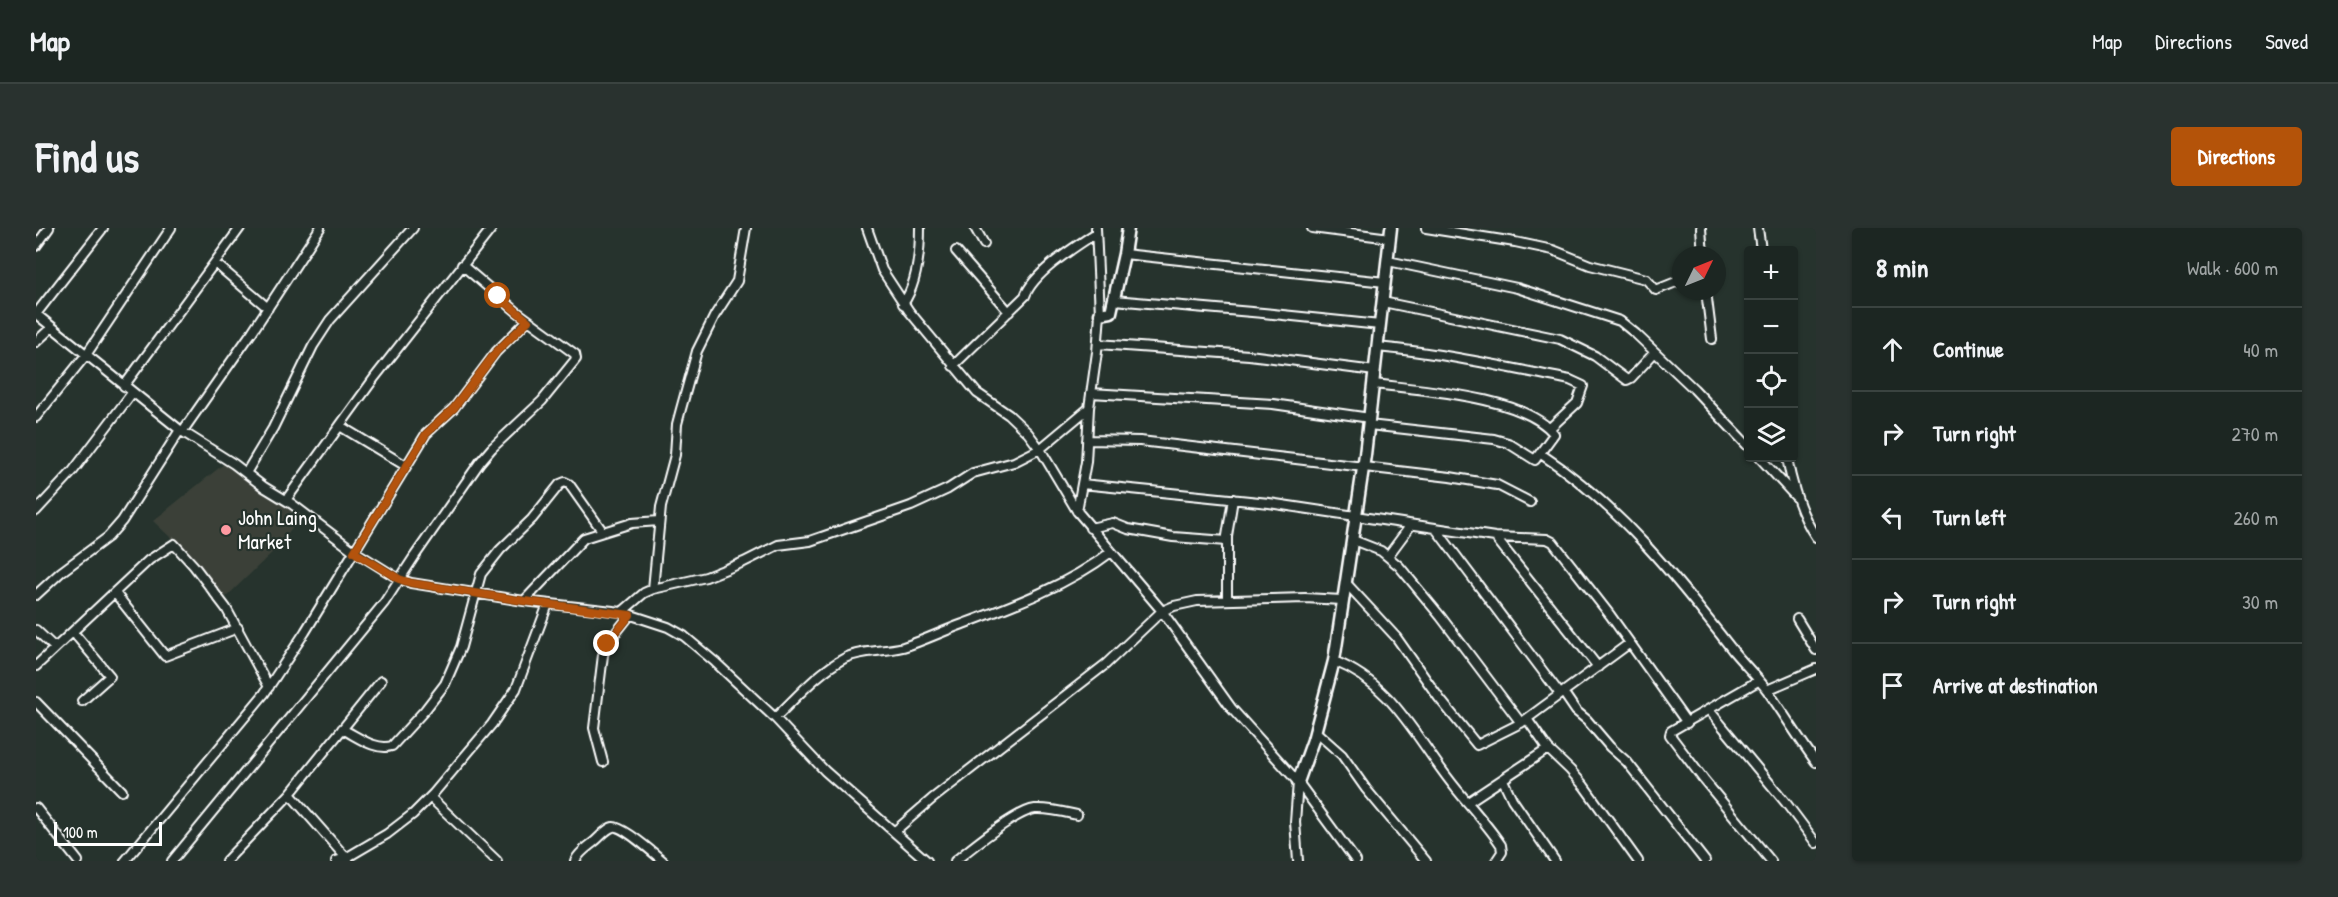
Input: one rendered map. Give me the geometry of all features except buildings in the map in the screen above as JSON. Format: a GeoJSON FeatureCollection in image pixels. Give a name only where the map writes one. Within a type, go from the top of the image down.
{"type":"FeatureCollection","features":[{"type":"Feature","properties":{"kind":"street"},"geometry":{"type":"LineString","coordinates":[[36,246],[49,228]]}},
{"type":"Feature","properties":{"kind":"street"},"geometry":{"type":"LineString","coordinates":[[103,228],[36,314],[181,431],[246,472],[354,552],[399,579],[411,583],[524,601],[626,614],[656,622],[684,636],[775,718],[825,771],[927,861]]}},
{"type":"Feature","properties":{"kind":"street"},"geometry":{"type":"LineString","coordinates":[[36,417],[86,355],[171,228]]}},
{"type":"Feature","properties":{"kind":"street"},"geometry":{"type":"LineString","coordinates":[[124,386],[240,228]]}},
{"type":"Feature","properties":{"kind":"street"},"geometry":{"type":"LineString","coordinates":[[36,595],[60,572],[108,537],[122,520],[181,431],[268,308],[320,228]]}},
{"type":"Feature","properties":{"kind":"street"},"geometry":{"type":"LineString","coordinates":[[246,472],[273,428],[313,346],[330,320],[413,228]]}},
{"type":"Feature","properties":{"kind":"street"},"geometry":{"type":"LineString","coordinates":[[286,500],[375,377],[492,228]]}},
{"type":"Feature","properties":{"kind":"street"},"geometry":{"type":"LineString","coordinates":[[653,589],[659,521],[665,487],[675,455],[677,424],[697,351],[715,315],[737,281],[746,228]]}},
{"type":"Feature","properties":{"kind":"street"},"geometry":{"type":"LineString","coordinates":[[867,228],[882,270],[903,304],[977,393],[1015,420],[1040,449],[1077,511],[1090,528],[1162,611],[1232,709],[1298,782],[1356,861]]}},
{"type":"Feature","properties":{"kind":"street"},"geometry":{"type":"LineString","coordinates":[[903,304],[911,290],[920,228]]}},
{"type":"Feature","properties":{"kind":"street"},"geometry":{"type":"LineString","coordinates":[[975,228],[984,244]]}},
{"type":"Feature","properties":{"kind":"street"},"geometry":{"type":"LineString","coordinates":[[1100,314],[1111,312],[1128,228]]}},
{"type":"Feature","properties":{"kind":"street"},"geometry":{"type":"LineString","coordinates":[[1298,861],[1295,822],[1298,782],[1334,661],[1370,421],[1391,233],[1312,228]]}},
{"type":"Feature","properties":{"kind":"street"},"geometry":{"type":"LineString","coordinates":[[1426,228],[1553,250],[1590,264],[1646,279],[1656,290],[1672,284]]}},
{"type":"Feature","properties":{"kind":"street"},"geometry":{"type":"LineString","coordinates":[[1701,228],[1702,246]]}},
{"type":"Feature","properties":{"kind":"street"},"geometry":{"type":"LineString","coordinates":[[1758,228],[1760,246]]}},
{"type":"Feature","properties":{"kind":"street"},"geometry":{"type":"LineString","coordinates":[[953,366],[1025,296],[1038,276],[1096,231]]}},
{"type":"Feature","properties":{"kind":"street"},"geometry":{"type":"LineString","coordinates":[[1077,511],[1098,344],[1100,314],[1096,231]]}},
{"type":"Feature","properties":{"kind":"street"},"geometry":{"type":"LineString","coordinates":[[956,251],[1009,312]]}},
{"type":"Feature","properties":{"kind":"street"},"geometry":{"type":"LineString","coordinates":[[1124,254],[1385,282]]}},
{"type":"Feature","properties":{"kind":"street"},"geometry":{"type":"LineString","coordinates":[[1388,261],[1517,288],[1610,318],[1627,326],[1744,441]]}},
{"type":"Feature","properties":{"kind":"street"},"geometry":{"type":"LineString","coordinates":[[215,263],[268,308]]}},
{"type":"Feature","properties":{"kind":"street"},"geometry":{"type":"LineString","coordinates":[[172,861],[249,770],[299,704],[370,621],[480,462],[542,401],[576,359],[575,354],[528,321],[462,265]]}},
{"type":"Feature","properties":{"kind":"street"},"geometry":{"type":"LineString","coordinates":[[1114,300],[1380,325]]}},
{"type":"Feature","properties":{"kind":"street"},"geometry":{"type":"LineString","coordinates":[[1707,300],[1712,339]]}},
{"type":"Feature","properties":{"kind":"street"},"geometry":{"type":"LineString","coordinates":[[1383,302],[1560,339],[1595,356],[1627,380],[1655,352]]}},
{"type":"Feature","properties":{"kind":"street"},"geometry":{"type":"LineString","coordinates":[[125,861],[269,687],[426,434],[454,408],[496,352],[528,321]]}},
{"type":"Feature","properties":{"kind":"street"},"geometry":{"type":"LineString","coordinates":[[36,342],[51,328]]}},
{"type":"Feature","properties":{"kind":"street"},"geometry":{"type":"LineString","coordinates":[[1098,344],[1249,355],[1375,371]]}},
{"type":"Feature","properties":{"kind":"street"},"geometry":{"type":"LineString","coordinates":[[1377,347],[1444,354],[1570,380],[1583,386],[1573,408],[1550,428]]}},
{"type":"Feature","properties":{"kind":"street"},"geometry":{"type":"LineString","coordinates":[[1091,393],[1261,403],[1494,439],[1508,443],[1535,460],[1554,434],[1550,428],[1527,414],[1495,403],[1445,393],[1374,384]]}},
{"type":"Feature","properties":{"kind":"street"},"geometry":{"type":"LineString","coordinates":[[36,511],[74,471],[132,393]]}},
{"type":"Feature","properties":{"kind":"street"},"geometry":{"type":"LineString","coordinates":[[603,762],[594,728],[603,655],[607,644],[626,614],[644,593],[713,574],[778,545],[817,538],[911,506],[939,494],[973,473],[1014,462],[1040,449],[1089,408]]}},
{"type":"Feature","properties":{"kind":"street"},"geometry":{"type":"LineString","coordinates":[[340,426],[406,466]]}},
{"type":"Feature","properties":{"kind":"street"},"geometry":{"type":"LineString","coordinates":[[1087,440],[1140,441],[1363,466],[1491,484],[1504,488],[1530,502]]}},
{"type":"Feature","properties":{"kind":"street"},"geometry":{"type":"LineString","coordinates":[[1541,454],[1624,520],[1710,618],[1767,690],[1816,762]]}},
{"type":"Feature","properties":{"kind":"street"},"geometry":{"type":"LineString","coordinates":[[1764,462],[1798,499]]}},
{"type":"Feature","properties":{"kind":"street"},"geometry":{"type":"LineString","coordinates":[[1788,462],[1798,499],[1809,527],[1816,537]]}},
{"type":"Feature","properties":{"kind":"street"},"geometry":{"type":"LineString","coordinates":[[342,729],[377,747],[384,748],[392,746],[425,710],[445,684],[461,647],[481,574],[532,519],[560,484],[565,482],[569,484],[603,531]]}},
{"type":"Feature","properties":{"kind":"street"},"geometry":{"type":"LineString","coordinates":[[1082,484],[1233,499],[1495,537],[1539,538],[1553,542],[1687,723]]}},
{"type":"Feature","properties":{"kind":"street"},"geometry":{"type":"LineString","coordinates":[[1227,600],[1227,541],[1233,499]]}},
{"type":"Feature","properties":{"kind":"street"},"geometry":{"type":"LineString","coordinates":[[524,601],[584,538],[632,523],[659,521]]}},
{"type":"Feature","properties":{"kind":"street"},"geometry":{"type":"LineString","coordinates":[[1090,528],[1113,523],[1128,529],[1173,537],[1227,541]]}},
{"type":"Feature","properties":{"kind":"street"},"geometry":{"type":"LineString","coordinates":[[1388,556],[1411,525]]}},
{"type":"Feature","properties":{"kind":"street"},"geometry":{"type":"LineString","coordinates":[[1436,529],[1561,693],[1610,747],[1627,762],[1705,861]]}},
{"type":"Feature","properties":{"kind":"street"},"geometry":{"type":"LineString","coordinates":[[1495,537],[1598,668]]}},
{"type":"Feature","properties":{"kind":"street"},"geometry":{"type":"LineString","coordinates":[[1353,540],[1388,556],[1406,573],[1524,721],[1577,778],[1638,861]]}},
{"type":"Feature","properties":{"kind":"street"},"geometry":{"type":"LineString","coordinates":[[36,666],[155,555],[174,544],[194,566],[238,628],[269,687]]}},
{"type":"Feature","properties":{"kind":"street"},"geometry":{"type":"LineString","coordinates":[[775,718],[827,669],[845,658],[859,653],[874,653],[905,646],[1000,610],[1077,575],[1111,552]]}},
{"type":"Feature","properties":{"kind":"street"},"geometry":{"type":"LineString","coordinates":[[1346,583],[1396,637],[1476,745],[1524,721],[1630,643]]}},
{"type":"Feature","properties":{"kind":"street"},"geometry":{"type":"LineString","coordinates":[[115,593],[165,656],[238,628]]}},
{"type":"Feature","properties":{"kind":"street"},"geometry":{"type":"LineString","coordinates":[[895,831],[932,799],[1106,664],[1162,611],[1191,602],[1314,598],[1342,600]]}},
{"type":"Feature","properties":{"kind":"street"},"geometry":{"type":"LineString","coordinates":[[336,861],[347,859],[397,828],[430,797],[509,701],[523,673],[548,604]]}},
{"type":"Feature","properties":{"kind":"street"},"geometry":{"type":"LineString","coordinates":[[1797,619],[1816,650]]}},
{"type":"Feature","properties":{"kind":"street"},"geometry":{"type":"LineString","coordinates":[[36,630],[56,648]]}},
{"type":"Feature","properties":{"kind":"street"},"geometry":{"type":"LineString","coordinates":[[73,632],[110,676],[82,701]]}},
{"type":"Feature","properties":{"kind":"street"},"geometry":{"type":"LineString","coordinates":[[1334,661],[1366,676],[1389,699],[1501,845],[1502,852],[1496,861]]}},
{"type":"Feature","properties":{"kind":"street"},"geometry":{"type":"LineString","coordinates":[[1767,690],[1816,669]]}},
{"type":"Feature","properties":{"kind":"street"},"geometry":{"type":"LineString","coordinates":[[226,861],[290,795],[381,681]]}},
{"type":"Feature","properties":{"kind":"street"},"geometry":{"type":"LineString","coordinates":[[1758,681],[1671,731],[1670,735],[1771,861]]}},
{"type":"Feature","properties":{"kind":"street"},"geometry":{"type":"LineString","coordinates":[[36,702],[122,791]]}},
{"type":"Feature","properties":{"kind":"street"},"geometry":{"type":"LineString","coordinates":[[1709,710],[1816,843]]}},
{"type":"Feature","properties":{"kind":"street"},"geometry":{"type":"LineString","coordinates":[[1315,731],[1342,755],[1384,811],[1426,861]]}},
{"type":"Feature","properties":{"kind":"street"},"geometry":{"type":"LineString","coordinates":[[1468,802],[1548,749]]}},
{"type":"Feature","properties":{"kind":"street"},"geometry":{"type":"LineString","coordinates":[[1503,780],[1512,799],[1555,861]]}},
{"type":"Feature","properties":{"kind":"street"},"geometry":{"type":"LineString","coordinates":[[290,795],[347,859]]}},
{"type":"Feature","properties":{"kind":"street"},"geometry":{"type":"LineString","coordinates":[[430,797],[497,861]]}},
{"type":"Feature","properties":{"kind":"street"},"geometry":{"type":"LineString","coordinates":[[36,808],[78,861]]}},
{"type":"Feature","properties":{"kind":"street"},"geometry":{"type":"LineString","coordinates":[[955,861],[997,828],[1031,809],[1077,815]]}},
{"type":"Feature","properties":{"kind":"street"},"geometry":{"type":"LineString","coordinates":[[575,861],[596,839],[611,827],[616,826],[663,861]]}},
{"type":"Feature","properties":{"kind":"shaded area","name":"John Laing Market"},"geometry":{"type":"Polygon","coordinates":[[[225,463],[247,477],[255,488],[288,505],[301,515],[278,547],[223,600],[171,538],[153,521],[225,463]]]}},
{"type":"Feature","properties":{"kind":"place","name":"John Laing Market"},"geometry":{"type":"Point","coordinates":[226,530]}},
{"type":"Feature","properties":{"kind":"route"},"geometry":{"type":"LineString","coordinates":[[498,296],[528,321],[496,352],[446,417],[426,434],[354,552],[399,579],[411,583],[500,598],[622,612],[630,615],[607,644]]}}]}
